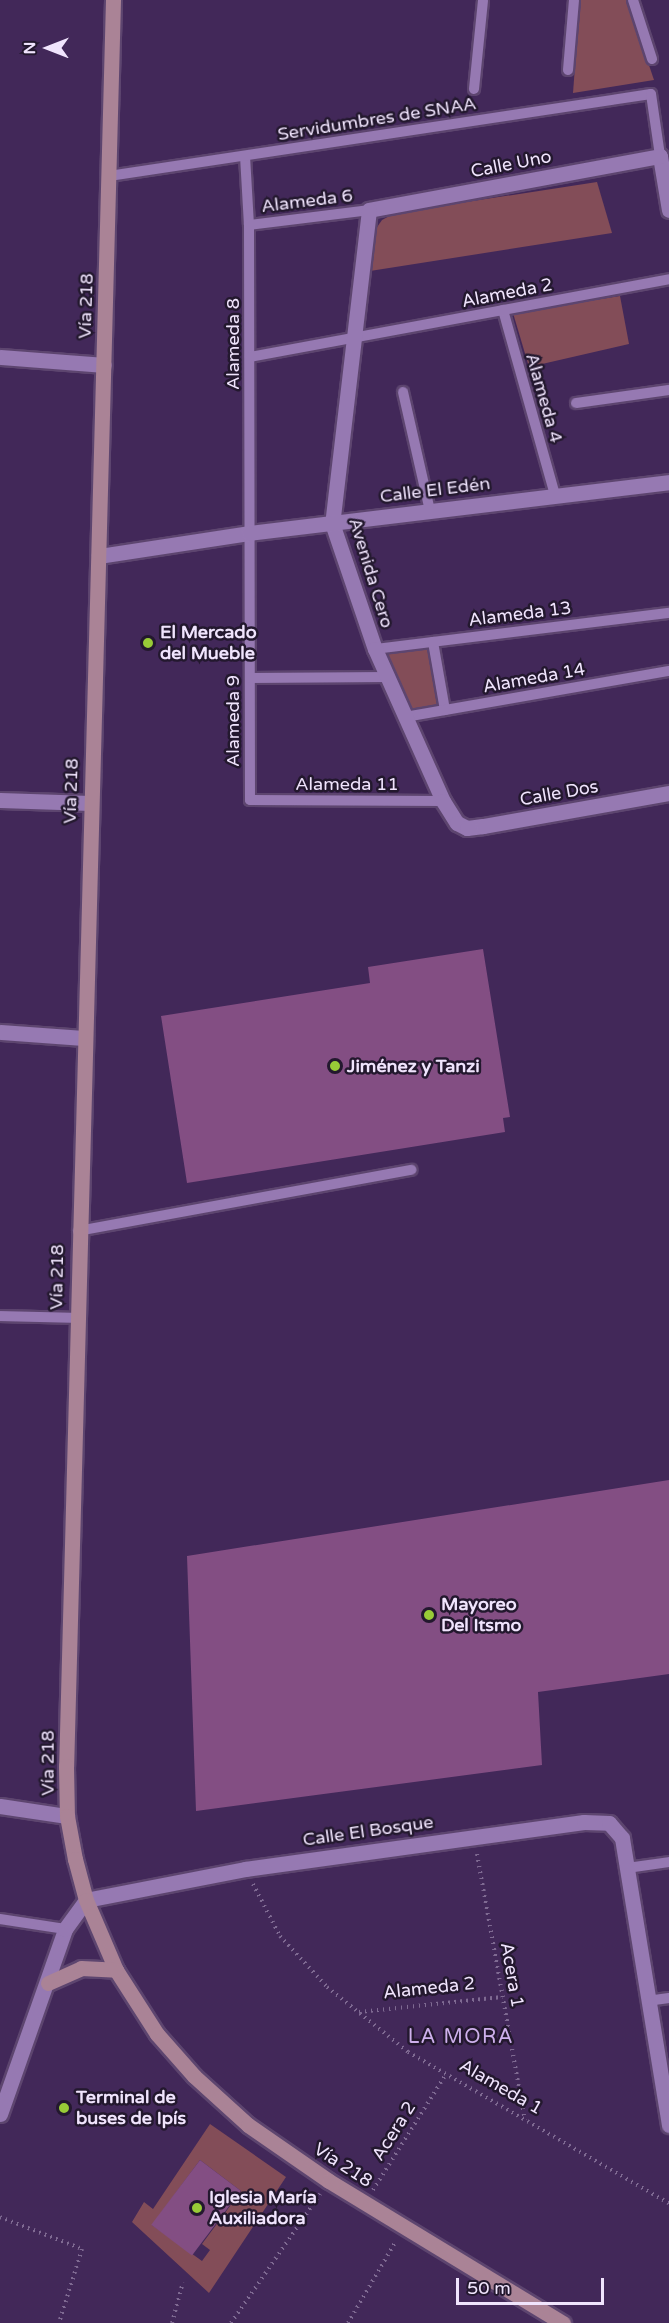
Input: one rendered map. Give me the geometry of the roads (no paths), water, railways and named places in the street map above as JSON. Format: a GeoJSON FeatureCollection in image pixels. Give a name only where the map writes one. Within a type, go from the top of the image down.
{"type":"FeatureCollection","features":[{"type":"Feature","properties":{"kind":"main road","name":"Vía 218"},"geometry":{"type":"LineString","coordinates":[[113,0],[99,556],[78,1231],[67,1816],[86,1900],[116,1970],[157,2034],[194,2076],[248,2125],[329,2181],[563,2323]]}},
{"type":"Feature","properties":{"kind":"main road"},"geometry":{"type":"LineString","coordinates":[[48,1983],[81,1968],[116,1970]]}},
{"type":"Feature","properties":{"kind":"street","name":"Calle Uno"},"geometry":{"type":"LineString","coordinates":[[369,210],[660,156]]}},
{"type":"Feature","properties":{"kind":"street"},"geometry":{"type":"LineString","coordinates":[[660,156],[669,210]]}},
{"type":"Feature","properties":{"kind":"street","name":"Avenida Cero"},"geometry":{"type":"LineString","coordinates":[[369,210],[332,523],[375,650],[443,801],[457,823]]}},
{"type":"Feature","properties":{"kind":"street"},"geometry":{"type":"LineString","coordinates":[[0,357],[104,364]]}},
{"type":"Feature","properties":{"kind":"street","name":"Calle El Edén"},"geometry":{"type":"LineString","coordinates":[[99,556],[249,533],[669,482]]}},
{"type":"Feature","properties":{"kind":"street","name":"Calle Dos"},"geometry":{"type":"LineString","coordinates":[[457,823],[467,828],[483,826],[669,792]]}},
{"type":"Feature","properties":{"kind":"street"},"geometry":{"type":"LineString","coordinates":[[0,800],[90,803]]}},
{"type":"Feature","properties":{"kind":"street"},"geometry":{"type":"LineString","coordinates":[[0,1032],[83,1038]]}},
{"type":"Feature","properties":{"kind":"street"},"geometry":{"type":"LineString","coordinates":[[0,1806],[67,1816]]}},
{"type":"Feature","properties":{"kind":"street","name":"Calle El Bosque"},"geometry":{"type":"LineString","coordinates":[[86,1900],[245,1869],[474,1835],[584,1822],[609,1823],[622,1838],[627,1868]]}},
{"type":"Feature","properties":{"kind":"street"},"geometry":{"type":"LineString","coordinates":[[627,1868],[669,2124]]}},
{"type":"Feature","properties":{"kind":"street"},"geometry":{"type":"LineString","coordinates":[[1,2109],[48,1983],[65,1929],[86,1900]]}},
{"type":"Feature","properties":{"kind":"lane"},"geometry":{"type":"LineString","coordinates":[[474,89],[483,0]]}},
{"type":"Feature","properties":{"kind":"lane"},"geometry":{"type":"LineString","coordinates":[[568,70],[574,0]]}},
{"type":"Feature","properties":{"kind":"lane"},"geometry":{"type":"LineString","coordinates":[[633,0],[652,59]]}},
{"type":"Feature","properties":{"kind":"lane","name":"Servidumbres de SNAA"},"geometry":{"type":"LineString","coordinates":[[109,176],[651,94],[660,156]]}},
{"type":"Feature","properties":{"kind":"lane","name":"Alameda 8"},"geometry":{"type":"LineString","coordinates":[[245,156],[249,225],[249,533]]}},
{"type":"Feature","properties":{"kind":"lane","name":"Alameda 6"},"geometry":{"type":"LineString","coordinates":[[249,225],[369,210]]}},
{"type":"Feature","properties":{"kind":"lane","name":"Alameda 2"},"geometry":{"type":"LineString","coordinates":[[250,357],[669,279]]}},
{"type":"Feature","properties":{"kind":"lane","name":"Alameda 4"},"geometry":{"type":"LineString","coordinates":[[503,310],[555,495]]}},
{"type":"Feature","properties":{"kind":"lane"},"geometry":{"type":"LineString","coordinates":[[576,403],[669,390]]}},
{"type":"Feature","properties":{"kind":"lane"},"geometry":{"type":"LineString","coordinates":[[403,392],[430,511]]}},
{"type":"Feature","properties":{"kind":"lane","name":"Alameda 9"},"geometry":{"type":"LineString","coordinates":[[249,533],[250,800]]}},
{"type":"Feature","properties":{"kind":"lane","name":"Alameda 13"},"geometry":{"type":"LineString","coordinates":[[375,650],[669,613]]}},
{"type":"Feature","properties":{"kind":"lane"},"geometry":{"type":"LineString","coordinates":[[433,642],[445,710]]}},
{"type":"Feature","properties":{"kind":"lane","name":"Alameda 14"},"geometry":{"type":"LineString","coordinates":[[405,717],[669,672]]}},
{"type":"Feature","properties":{"kind":"lane"},"geometry":{"type":"LineString","coordinates":[[250,678],[388,677]]}},
{"type":"Feature","properties":{"kind":"lane","name":"Alameda 11"},"geometry":{"type":"LineString","coordinates":[[250,800],[443,801]]}},
{"type":"Feature","properties":{"kind":"lane"},"geometry":{"type":"LineString","coordinates":[[78,1231],[411,1170]]}},
{"type":"Feature","properties":{"kind":"lane"},"geometry":{"type":"LineString","coordinates":[[0,1316],[76,1318]]}},
{"type":"Feature","properties":{"kind":"lane"},"geometry":{"type":"LineString","coordinates":[[627,1868],[669,1863]]}},
{"type":"Feature","properties":{"kind":"lane"},"geometry":{"type":"LineString","coordinates":[[0,1919],[65,1929]]}},
{"type":"Feature","properties":{"kind":"lane"},"geometry":{"type":"LineString","coordinates":[[647,2001],[669,1998]]}},
{"type":"Feature","properties":{"kind":"place","name":"El Mercado del Mueble"},"geometry":{"type":"Point","coordinates":[148,643]}},
{"type":"Feature","properties":{"kind":"place","name":"Jiménez y Tanzi"},"geometry":{"type":"Point","coordinates":[335,1066]}},
{"type":"Feature","properties":{"kind":"place","name":"Mayoreo Del Itsmo"},"geometry":{"type":"Point","coordinates":[429,1615]}},
{"type":"Feature","properties":{"kind":"place","name":"Terminal de buses de Ipís"},"geometry":{"type":"Point","coordinates":[64,2108]}},
{"type":"Feature","properties":{"kind":"place","name":"Iglesia María Auxiliadora"},"geometry":{"type":"Point","coordinates":[197,2208]}},
{"type":"Feature","properties":{"kind":"district","name":"LA MORA"},"geometry":{"type":"Point","coordinates":[461,2037]}}]}
